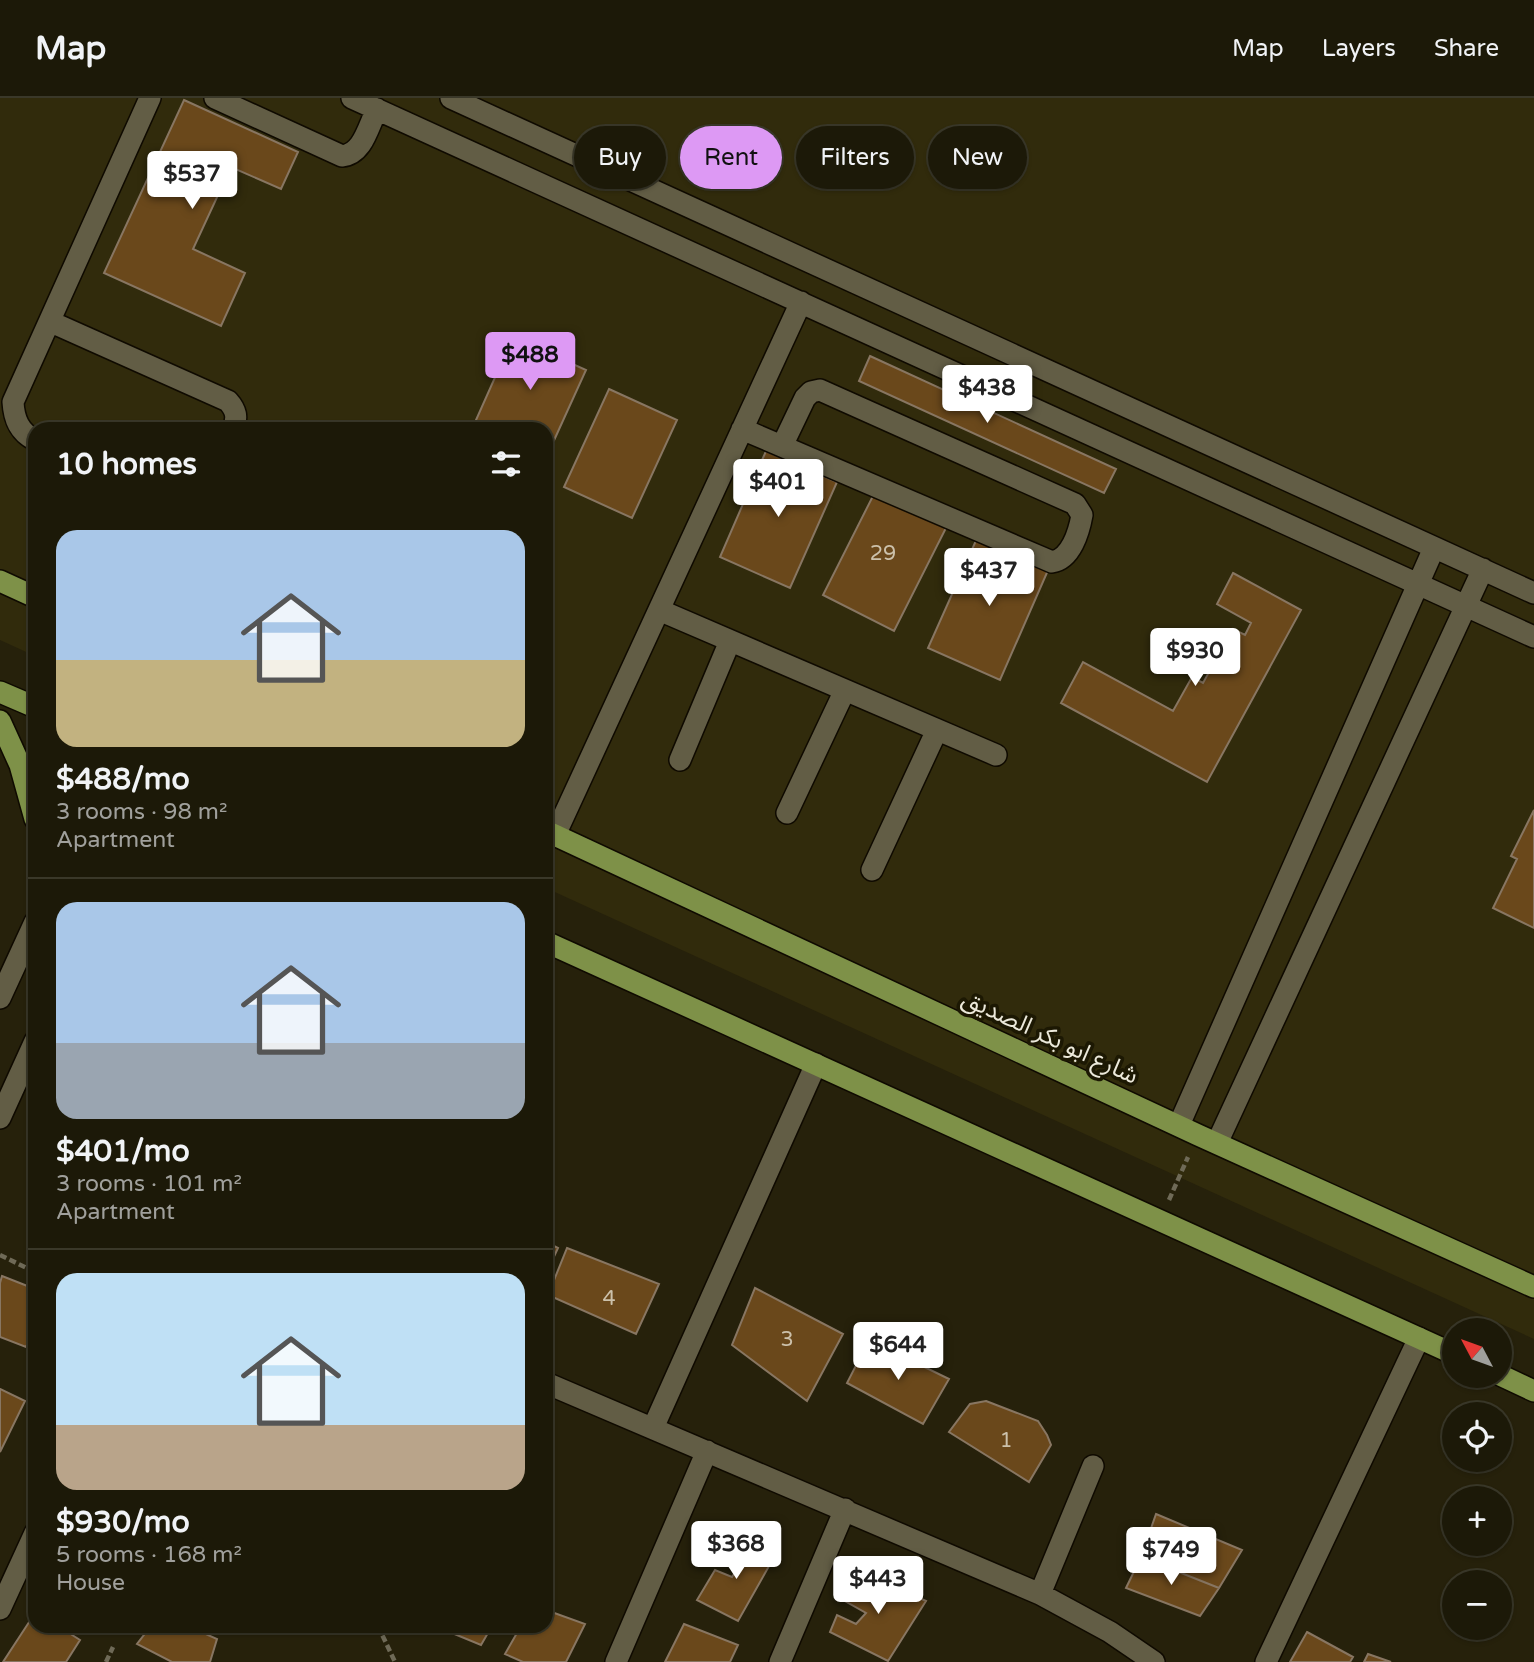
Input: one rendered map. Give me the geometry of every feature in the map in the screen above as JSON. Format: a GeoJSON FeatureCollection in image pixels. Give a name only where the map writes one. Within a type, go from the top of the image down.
{"type":"FeatureCollection","features":[{"type":"Feature","properties":{"kind":"main road"},"geometry":{"type":"LineString","coordinates":[[0,581],[28,594]]}},
{"type":"Feature","properties":{"kind":"main road"},"geometry":{"type":"LineString","coordinates":[[0,692],[28,704]]}},
{"type":"Feature","properties":{"kind":"main road"},"geometry":{"type":"LineString","coordinates":[[0,721],[20,765],[28,794]]}},
{"type":"Feature","properties":{"kind":"main road","name":"شارع ابو بكر الصديق"},"geometry":{"type":"LineString","coordinates":[[553,834],[1208,1139],[1534,1287]]}},
{"type":"Feature","properties":{"kind":"main road"},"geometry":{"type":"LineString","coordinates":[[553,945],[1442,1349]]}},
{"type":"Feature","properties":{"kind":"main road"},"geometry":{"type":"LineString","coordinates":[[1512,1381],[1534,1391]]}},
{"type":"Feature","properties":{"kind":"street"},"geometry":{"type":"LineString","coordinates":[[28,434],[19,427],[13,415],[13,402],[150,98]]}},
{"type":"Feature","properties":{"kind":"street"},"geometry":{"type":"LineString","coordinates":[[215,98],[342,156],[352,155],[358,149],[377,109]]}},
{"type":"Feature","properties":{"kind":"street"},"geometry":{"type":"LineString","coordinates":[[352,98],[1534,637]]}},
{"type":"Feature","properties":{"kind":"street"},"geometry":{"type":"LineString","coordinates":[[451,98],[1534,593]]}},
{"type":"Feature","properties":{"kind":"street"},"geometry":{"type":"LineString","coordinates":[[553,827],[659,610],[801,302]]}},
{"type":"Feature","properties":{"kind":"street"},"geometry":{"type":"LineString","coordinates":[[51,321],[228,401],[235,409],[236,422]]}},
{"type":"Feature","properties":{"kind":"street"},"geometry":{"type":"LineString","coordinates":[[742,429],[1052,562],[1059,561],[1069,552],[1081,522],[1082,516],[1075,504],[820,390],[811,392],[805,398],[782,446]]}},
{"type":"Feature","properties":{"kind":"street"},"geometry":{"type":"LineString","coordinates":[[1179,1125],[1434,548]]}},
{"type":"Feature","properties":{"kind":"street"},"geometry":{"type":"LineString","coordinates":[[1208,1139],[1483,569]]}},
{"type":"Feature","properties":{"kind":"street"},"geometry":{"type":"LineString","coordinates":[[659,610],[996,755]]}},
{"type":"Feature","properties":{"kind":"street"},"geometry":{"type":"LineString","coordinates":[[680,760],[730,641]]}},
{"type":"Feature","properties":{"kind":"street"},"geometry":{"type":"LineString","coordinates":[[787,813],[845,690]]}},
{"type":"Feature","properties":{"kind":"street"},"geometry":{"type":"LineString","coordinates":[[872,870],[937,730]]}},
{"type":"Feature","properties":{"kind":"street"},"geometry":{"type":"LineString","coordinates":[[0,998],[28,937]]}},
{"type":"Feature","properties":{"kind":"street"},"geometry":{"type":"LineString","coordinates":[[0,1118],[28,1056]]}},
{"type":"Feature","properties":{"kind":"street"},"geometry":{"type":"LineString","coordinates":[[653,1428],[816,1064]]}},
{"type":"Feature","properties":{"kind":"street"},"geometry":{"type":"LineString","coordinates":[[1266,1662],[1419,1338]]}},
{"type":"Feature","properties":{"kind":"street"},"geometry":{"type":"LineString","coordinates":[[553,1386],[1040,1594],[1110,1632],[1154,1662]]}},
{"type":"Feature","properties":{"kind":"street"},"geometry":{"type":"LineString","coordinates":[[616,1662],[707,1451]]}},
{"type":"Feature","properties":{"kind":"street"},"geometry":{"type":"LineString","coordinates":[[1040,1594],[1093,1466]]}},
{"type":"Feature","properties":{"kind":"street"},"geometry":{"type":"LineString","coordinates":[[780,1662],[845,1510]]}},
{"type":"Feature","properties":{"kind":"street"},"geometry":{"type":"LineString","coordinates":[[0,1609],[28,1548]]}},
{"type":"Feature","properties":{"kind":"path"},"geometry":{"type":"LineString","coordinates":[[1160,1220],[1208,1139]]}},
{"type":"Feature","properties":{"kind":"path"},"geometry":{"type":"LineString","coordinates":[[0,1255],[28,1269]]}},
{"type":"Feature","properties":{"kind":"path"},"geometry":{"type":"LineString","coordinates":[[380,1633],[395,1662]]}},
{"type":"Feature","properties":{"kind":"path"},"geometry":{"type":"LineString","coordinates":[[106,1662],[113,1647]]}},
{"type":"Feature","properties":{"kind":"shaded area"},"geometry":{"type":"Polygon","coordinates":[[[0,98],[1534,98],[1534,1339],[1512,1329],[1512,1318],[1488,1318],[553,891],[553,422],[28,422],[28,653],[0,640],[0,98]]]}},
{"type":"Feature","properties":{"kind":"building"},"geometry":{"type":"Polygon","coordinates":[[[184,100],[298,152],[281,189],[231,167],[193,249],[245,273],[221,326],[104,273],[184,100]]]}},
{"type":"Feature","properties":{"kind":"building"},"geometry":{"type":"Polygon","coordinates":[[[513,337],[586,370],[553,443],[553,422],[475,422],[513,337]]]}},
{"type":"Feature","properties":{"kind":"building"},"geometry":{"type":"Polygon","coordinates":[[[870,356],[1116,469],[1104,493],[859,381],[870,356]]]}},
{"type":"Feature","properties":{"kind":"building"},"geometry":{"type":"Polygon","coordinates":[[[609,389],[677,420],[632,518],[564,487],[609,389]]]}},
{"type":"Feature","properties":{"kind":"building"},"geometry":{"type":"Polygon","coordinates":[[[766,451],[837,482],[790,588],[720,557],[766,451]]]}},
{"type":"Feature","properties":{"kind":"building"},"geometry":{"type":"Polygon","coordinates":[[[876,490],[947,526],[894,631],[823,595],[876,490]]]}},
{"type":"Feature","properties":{"kind":"building"},"geometry":{"type":"Polygon","coordinates":[[[978,536],[1049,568],[1000,680],[928,648],[978,536]]]}},
{"type":"Feature","properties":{"kind":"building"},"geometry":{"type":"Polygon","coordinates":[[[1233,573],[1301,610],[1207,782],[1061,703],[1083,662],[1173,711],[1192,677],[1203,683],[1233,629],[1245,635],[1251,623],[1217,604],[1233,573]]]}},
{"type":"Feature","properties":{"kind":"building"},"geometry":{"type":"Polygon","coordinates":[[[1534,810],[1534,928],[1493,908],[1517,859],[1511,856],[1534,810]]]}},
{"type":"Feature","properties":{"kind":"building"},"geometry":{"type":"Polygon","coordinates":[[[553,1246],[558,1248],[553,1259],[553,1246]]]}},
{"type":"Feature","properties":{"kind":"building"},"geometry":{"type":"Polygon","coordinates":[[[567,1248],[659,1284],[636,1334],[553,1297],[553,1283],[567,1248]]]}},
{"type":"Feature","properties":{"kind":"building"},"geometry":{"type":"Polygon","coordinates":[[[2,1276],[28,1286],[26,1347],[0,1337],[2,1276]]]}},
{"type":"Feature","properties":{"kind":"building"},"geometry":{"type":"Polygon","coordinates":[[[755,1288],[843,1334],[807,1401],[732,1345],[755,1288]]]}},
{"type":"Feature","properties":{"kind":"building"},"geometry":{"type":"Polygon","coordinates":[[[869,1340],[949,1379],[923,1424],[847,1383],[869,1340]]]}},
{"type":"Feature","properties":{"kind":"building"},"geometry":{"type":"Polygon","coordinates":[[[0,1389],[25,1401],[0,1452],[0,1389]]]}},
{"type":"Feature","properties":{"kind":"building"},"geometry":{"type":"Polygon","coordinates":[[[986,1401],[1038,1421],[1047,1435],[1051,1445],[1029,1482],[949,1432],[970,1404],[986,1401]]]}},
{"type":"Feature","properties":{"kind":"building"},"geometry":{"type":"Polygon","coordinates":[[[1156,1514],[1242,1550],[1219,1588],[1141,1557],[1156,1514]]]}},
{"type":"Feature","properties":{"kind":"building"},"geometry":{"type":"Polygon","coordinates":[[[730,1538],[773,1559],[738,1621],[697,1600],[715,1570],[732,1577],[740,1565],[722,1553],[730,1538]]]}},
{"type":"Feature","properties":{"kind":"building"},"geometry":{"type":"Polygon","coordinates":[[[1141,1557],[1219,1588],[1200,1616],[1126,1588],[1141,1557]]]}},
{"type":"Feature","properties":{"kind":"building"},"geometry":{"type":"Polygon","coordinates":[[[861,1572],[926,1601],[888,1661],[830,1632],[837,1615],[856,1624],[866,1613],[845,1601],[861,1572]]]}},
{"type":"Feature","properties":{"kind":"building"},"geometry":{"type":"Polygon","coordinates":[[[553,1613],[585,1624],[566,1662],[523,1662],[505,1654],[517,1633],[553,1633],[553,1613]]]}},
{"type":"Feature","properties":{"kind":"building"},"geometry":{"type":"Polygon","coordinates":[[[28,1624],[28,1633],[69,1633],[80,1640],[66,1662],[3,1662],[28,1624]]]}},
{"type":"Feature","properties":{"kind":"building"},"geometry":{"type":"Polygon","coordinates":[[[684,1624],[738,1645],[730,1662],[665,1662],[684,1624]]]}},
{"type":"Feature","properties":{"kind":"building"},"geometry":{"type":"Polygon","coordinates":[[[1307,1632],[1353,1657],[1350,1662],[1290,1662],[1307,1632]]]}},
{"type":"Feature","properties":{"kind":"building"},"geometry":{"type":"Polygon","coordinates":[[[146,1633],[204,1633],[217,1639],[210,1662],[172,1662],[137,1644],[146,1633]]]}},
{"type":"Feature","properties":{"kind":"building"},"geometry":{"type":"Polygon","coordinates":[[[452,1633],[488,1633],[481,1645],[452,1633]]]}},
{"type":"Feature","properties":{"kind":"building"},"geometry":{"type":"Polygon","coordinates":[[[1368,1654],[1391,1662],[1364,1662],[1368,1654]]]}}]}
